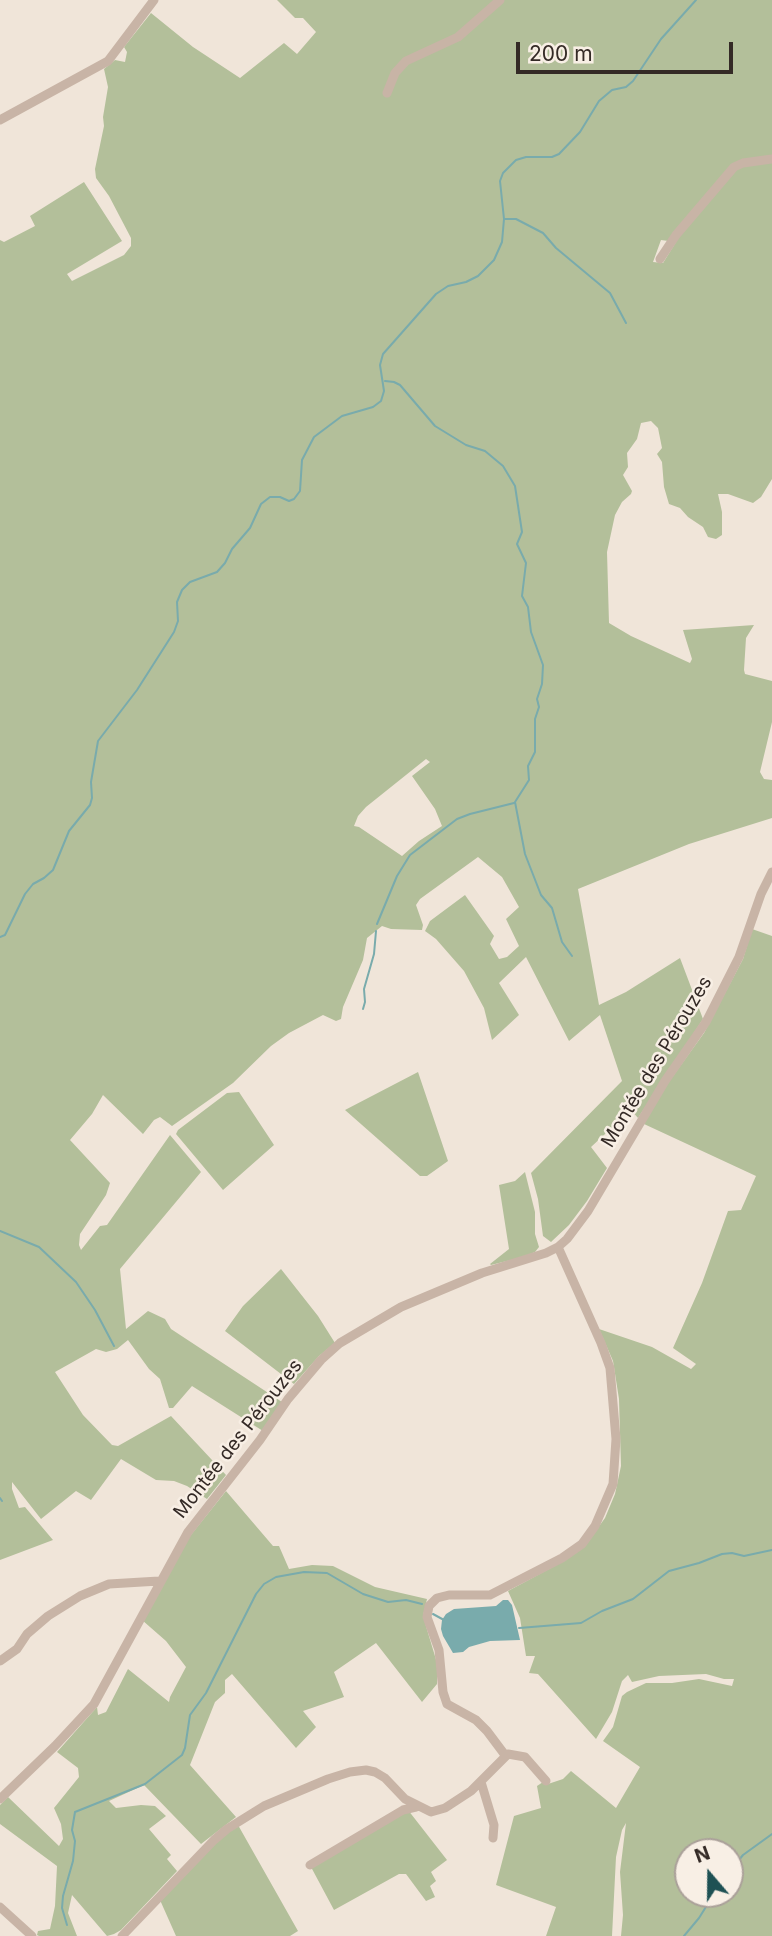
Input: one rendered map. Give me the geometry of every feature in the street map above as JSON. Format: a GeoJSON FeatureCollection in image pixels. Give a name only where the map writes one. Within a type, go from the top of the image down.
{"type":"FeatureCollection","features":[{"type":"Feature","properties":{"kind":"street"},"geometry":{"type":"LineString","coordinates":[[0,120],[108,61],[154,0]]}},
{"type":"Feature","properties":{"kind":"street"},"geometry":{"type":"LineString","coordinates":[[387,93],[395,73],[406,61],[458,37],[500,0]]}},
{"type":"Feature","properties":{"kind":"street"},"geometry":{"type":"LineString","coordinates":[[660,259],[676,235],[733,167],[772,159]]}},
{"type":"Feature","properties":{"kind":"street","name":"Montée des Pérouzes"},"geometry":{"type":"LineString","coordinates":[[0,1799],[55,1746],[93,1703],[188,1532],[306,1376],[340,1343],[401,1307],[482,1273],[558,1247],[588,1211],[665,1081],[706,1022],[739,957],[761,894],[772,872]]}},
{"type":"Feature","properties":{"kind":"street"},"geometry":{"type":"LineString","coordinates":[[505,1755],[476,1720],[447,1704],[443,1692],[439,1650],[427,1617],[429,1606],[437,1598],[449,1595],[490,1595],[562,1558],[582,1544],[595,1525],[613,1484],[616,1438],[610,1368],[558,1247]]}},
{"type":"Feature","properties":{"kind":"street"},"geometry":{"type":"LineString","coordinates":[[0,1661],[17,1648],[27,1634],[42,1621],[80,1595],[109,1584],[159,1581]]}},
{"type":"Feature","properties":{"kind":"street"},"geometry":{"type":"LineString","coordinates":[[505,1755],[522,1755],[546,1781]]}},
{"type":"Feature","properties":{"kind":"street"},"geometry":{"type":"LineString","coordinates":[[121,1936],[214,1840],[254,1811],[328,1779],[358,1771],[369,1771],[380,1775],[416,1807],[431,1812],[440,1811],[481,1782],[505,1755]]}},
{"type":"Feature","properties":{"kind":"street"},"geometry":{"type":"LineString","coordinates":[[481,1782],[494,1825],[493,1838]]}},
{"type":"Feature","properties":{"kind":"street"},"geometry":{"type":"LineString","coordinates":[[403,1810],[405,1799]]}},
{"type":"Feature","properties":{"kind":"street"},"geometry":{"type":"LineString","coordinates":[[310,1865],[403,1810],[416,1807]]}},
{"type":"Feature","properties":{"kind":"street"},"geometry":{"type":"LineString","coordinates":[[0,1907],[32,1936]]}},
{"type":"Feature","properties":{"kind":"green space"},"geometry":{"type":"Polygon","coordinates":[[[277,0],[772,0],[772,479],[761,497],[753,503],[728,494],[718,494],[722,512],[722,535],[716,539],[708,537],[703,527],[680,508],[669,504],[664,487],[662,462],[657,454],[662,448],[658,428],[651,421],[641,423],[637,439],[627,453],[628,467],[623,475],[632,491],[615,515],[607,552],[609,623],[631,636],[690,663],[692,659],[683,630],[754,625],[746,638],[744,670],[745,674],[772,681],[772,722],[760,772],[764,779],[772,780],[772,818],[689,844],[578,889],[599,1005],[626,992],[680,958],[703,1019],[638,1118],[631,1110],[591,1147],[607,1168],[569,1225],[551,1242],[543,1236],[531,1173],[622,1081],[600,1015],[569,1041],[526,957],[499,983],[519,1015],[492,1040],[484,1008],[464,971],[436,939],[425,931],[430,921],[465,895],[494,936],[490,944],[499,959],[507,957],[519,946],[506,919],[519,907],[502,877],[478,857],[420,899],[416,905],[423,925],[422,930],[382,926],[367,938],[363,960],[343,1007],[341,1019],[336,1021],[323,1015],[289,1033],[271,1046],[233,1083],[172,1126],[160,1117],[154,1120],[143,1134],[103,1095],[92,1114],[70,1140],[110,1183],[106,1195],[80,1234],[81,1250],[100,1226],[107,1225],[170,1135],[201,1172],[120,1269],[126,1329],[148,1311],[165,1319],[171,1329],[282,1402],[263,1431],[192,1386],[173,1408],[169,1408],[160,1379],[149,1369],[128,1340],[117,1349],[106,1352],[96,1349],[55,1372],[83,1415],[112,1445],[118,1446],[171,1416],[226,1475],[207,1499],[174,1481],[156,1480],[121,1459],[91,1500],[76,1491],[41,1519],[12,1482],[19,1508],[25,1507],[53,1540],[0,1560],[0,240],[4,242],[35,226],[30,216],[84,182],[122,241],[67,274],[72,281],[124,255],[131,246],[131,238],[109,196],[96,178],[95,169],[104,126],[108,87],[104,69],[115,60],[125,62],[127,52],[124,47],[151,13],[193,47],[240,78],[284,43],[297,54],[316,32],[303,18],[295,18],[277,0]],[[661,240],[653,262],[663,263],[676,242],[661,240]],[[426,759],[366,807],[354,826],[402,856],[442,826],[435,809],[412,776],[430,762],[426,759]]]}},
{"type":"Feature","properties":{"kind":"green space"},"geometry":{"type":"Polygon","coordinates":[[[752,929],[772,936],[772,1936],[621,1936],[623,1915],[620,1872],[626,1823],[616,1857],[612,1936],[546,1936],[556,1907],[496,1885],[514,1816],[541,1808],[537,1786],[543,1782],[548,1784],[563,1779],[571,1771],[616,1808],[640,1767],[603,1741],[613,1727],[622,1696],[646,1683],[699,1679],[732,1686],[734,1679],[706,1674],[659,1676],[632,1682],[628,1675],[622,1681],[612,1712],[596,1739],[538,1674],[529,1673],[535,1656],[526,1656],[520,1618],[508,1591],[584,1547],[605,1518],[615,1494],[621,1466],[619,1399],[613,1361],[599,1329],[652,1347],[691,1369],[696,1364],[673,1348],[702,1283],[728,1211],[741,1210],[756,1176],[644,1124],[660,1094],[704,1033],[743,959],[752,929]]]}},
{"type":"Feature","properties":{"kind":"green space"},"geometry":{"type":"Polygon","coordinates":[[[418,1072],[448,1161],[427,1176],[420,1176],[345,1110],[418,1072]]]}},
{"type":"Feature","properties":{"kind":"green space"},"geometry":{"type":"Polygon","coordinates":[[[239,1092],[274,1145],[223,1190],[176,1134],[227,1093],[239,1092]]]}},
{"type":"Feature","properties":{"kind":"green space"},"geometry":{"type":"Polygon","coordinates":[[[525,1172],[535,1212],[535,1234],[539,1247],[535,1252],[523,1257],[491,1265],[509,1249],[499,1185],[515,1181],[525,1172]]]}},
{"type":"Feature","properties":{"kind":"green space"},"geometry":{"type":"Polygon","coordinates":[[[281,1269],[318,1316],[335,1343],[319,1356],[294,1384],[225,1331],[243,1306],[281,1269]]]}},
{"type":"Feature","properties":{"kind":"green space"},"geometry":{"type":"Polygon","coordinates":[[[226,1491],[273,1546],[279,1546],[289,1569],[312,1565],[333,1566],[375,1587],[427,1599],[423,1616],[437,1663],[437,1684],[422,1702],[376,1643],[334,1672],[344,1697],[303,1711],[316,1727],[296,1748],[232,1674],[225,1680],[225,1693],[215,1702],[190,1765],[236,1817],[201,1844],[144,1785],[109,1801],[116,1808],[155,1806],[166,1816],[149,1829],[171,1855],[167,1859],[177,1871],[121,1930],[114,1934],[107,1936],[72,1895],[68,1913],[77,1936],[39,1936],[38,1931],[50,1929],[55,1906],[57,1866],[0,1824],[0,1805],[8,1797],[59,1846],[63,1839],[61,1824],[54,1808],[79,1777],[78,1768],[57,1752],[97,1707],[98,1715],[106,1712],[128,1669],[169,1702],[186,1667],[166,1641],[142,1620],[190,1536],[226,1491]]]}},
{"type":"Feature","properties":{"kind":"green space"},"geometry":{"type":"Polygon","coordinates":[[[408,1810],[447,1860],[431,1872],[436,1881],[430,1886],[435,1897],[426,1901],[406,1874],[399,1874],[334,1910],[311,1867],[408,1810]]]}},
{"type":"Feature","properties":{"kind":"green space"},"geometry":{"type":"Polygon","coordinates":[[[238,1825],[298,1931],[290,1936],[176,1936],[160,1900],[214,1843],[238,1825]]]}},
{"type":"Feature","properties":{"kind":"water"},"geometry":{"type":"Polygon","coordinates":[[[503,1600],[508,1600],[512,1605],[520,1640],[490,1641],[469,1647],[463,1652],[453,1653],[441,1629],[446,1614],[454,1609],[496,1606],[503,1600]]]}},
{"type":"Feature","properties":{"kind":"waterway"},"geometry":{"type":"LineString","coordinates":[[0,937],[5,935],[25,894],[33,884],[53,870],[69,831],[90,805],[98,741],[137,690],[174,632],[178,621],[177,602],[182,590],[190,582],[217,572],[250,528],[261,504],[270,497],[289,501],[294,499],[300,491],[302,460],[314,437],[342,416],[373,407],[381,401],[384,391],[380,365],[383,354],[436,294],[448,286],[478,276],[494,260],[502,242],[504,219],[500,181],[503,173],[516,160],[559,154],[580,132],[599,101],[612,90],[626,87],[633,81],[661,39],[696,0]]}},
{"type":"Feature","properties":{"kind":"waterway"},"geometry":{"type":"LineString","coordinates":[[504,219],[516,219],[543,233],[556,248],[610,293],[626,323]]}},
{"type":"Feature","properties":{"kind":"waterway"},"geometry":{"type":"LineString","coordinates":[[385,381],[400,385],[435,426],[466,445],[485,451],[503,466],[515,486],[522,532],[517,544],[526,563],[522,596],[528,607],[531,632],[543,665],[542,684],[537,699],[539,707],[535,719],[535,752],[528,766],[529,780],[515,802],[525,854],[541,895],[552,908],[562,942],[572,956]]}},
{"type":"Feature","properties":{"kind":"waterway"},"geometry":{"type":"LineString","coordinates":[[377,924],[397,876],[410,855],[457,819],[514,803]]}},
{"type":"Feature","properties":{"kind":"waterway"},"geometry":{"type":"LineString","coordinates":[[363,1009],[364,989],[374,954],[376,931]]}},
{"type":"Feature","properties":{"kind":"waterway"},"geometry":{"type":"LineString","coordinates":[[0,1231],[39,1247],[76,1282],[114,1346]]}},
{"type":"Feature","properties":{"kind":"waterway"},"geometry":{"type":"LineString","coordinates":[[519,1628],[581,1623],[633,1599],[669,1571],[722,1554],[744,1556],[772,1550]]}},
{"type":"Feature","properties":{"kind":"waterway"},"geometry":{"type":"LineString","coordinates":[[67,1925],[62,1908],[73,1861],[75,1841],[72,1830],[75,1812],[145,1784],[182,1755],[190,1715],[206,1693],[256,1594],[264,1584],[276,1577],[304,1572],[327,1573],[363,1594],[388,1602],[406,1600],[422,1604]]}},
{"type":"Feature","properties":{"kind":"waterway"},"geometry":{"type":"LineString","coordinates":[[433,1614],[444,1620]]}},
{"type":"Feature","properties":{"kind":"waterway"},"geometry":{"type":"LineString","coordinates":[[744,1854],[772,1834]]}},
{"type":"Feature","properties":{"kind":"waterway"},"geometry":{"type":"LineString","coordinates":[[684,1936],[705,1908]]}}]}
